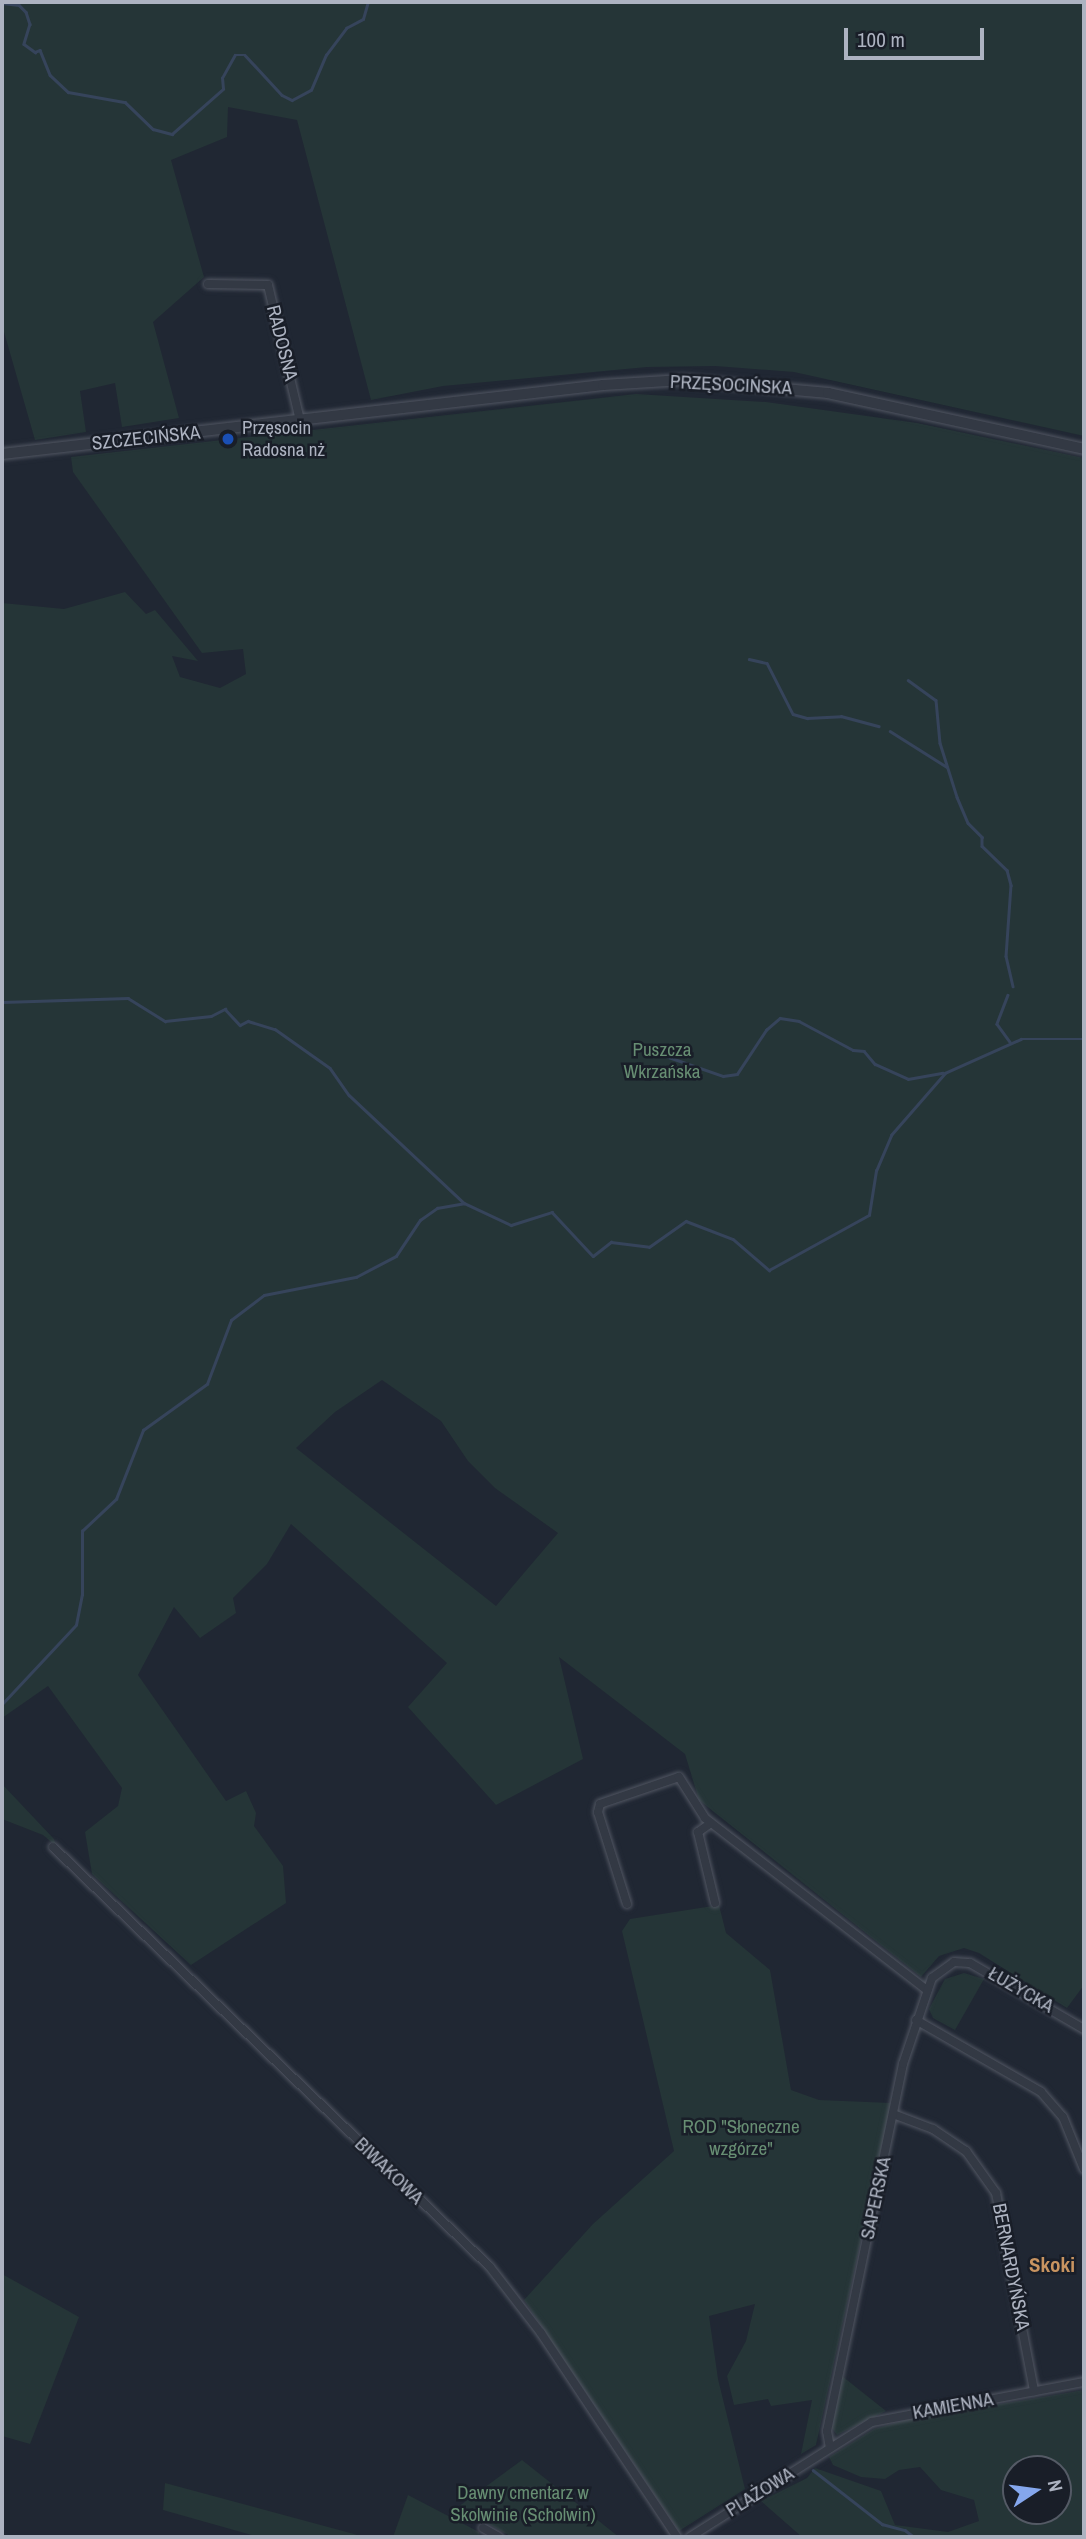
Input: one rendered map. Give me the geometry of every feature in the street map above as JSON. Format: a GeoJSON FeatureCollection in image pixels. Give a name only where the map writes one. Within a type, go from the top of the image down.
{"type":"FeatureCollection","features":[{"type":"Feature","properties":{"kind":"street","name":"RADOSNA"},"geometry":{"type":"LineString","coordinates":[[208,284],[268,285],[300,420]]}},
{"type":"Feature","properties":{"kind":"street","name":"PRZĘSOCIŃSKA"},"geometry":{"type":"LineString","coordinates":[[373,411],[633,382],[737,382],[828,393],[1084,449]]}},
{"type":"Feature","properties":{"kind":"street","name":"SZCZECIŃSKA"},"geometry":{"type":"LineString","coordinates":[[2,454],[373,411]]}},
{"type":"Feature","properties":{"kind":"street"},"geometry":{"type":"LineString","coordinates":[[627,1904],[598,1812],[600,1804],[679,1777],[711,1823],[927,1990]]}},
{"type":"Feature","properties":{"kind":"street"},"geometry":{"type":"LineString","coordinates":[[711,1823],[698,1832],[715,1903]]}},
{"type":"Feature","properties":{"kind":"street","name":"BIWAKOWA"},"geometry":{"type":"LineString","coordinates":[[53,1847],[490,2267],[541,2333],[677,2537]]}},
{"type":"Feature","properties":{"kind":"street","name":"SAPERSKA"},"geometry":{"type":"LineString","coordinates":[[830,2448],[827,2431],[893,2114],[916,2020],[936,1974],[954,1962]]}},
{"type":"Feature","properties":{"kind":"street","name":"ŁUŻYCKA"},"geometry":{"type":"LineString","coordinates":[[954,1962],[981,1968],[1084,2029]]}},
{"type":"Feature","properties":{"kind":"street"},"geometry":{"type":"LineString","coordinates":[[916,2020],[1041,2092],[1063,2117],[1084,2169]]}},
{"type":"Feature","properties":{"kind":"street","name":"BERNARDYŃSKA"},"geometry":{"type":"LineString","coordinates":[[893,2114],[933,2129],[966,2151],[996,2193],[1034,2391]]}},
{"type":"Feature","properties":{"kind":"street","name":"KAMIENNA"},"geometry":{"type":"LineString","coordinates":[[830,2448],[879,2419],[1084,2382]]}},
{"type":"Feature","properties":{"kind":"street","name":"PLAŻOWA"},"geometry":{"type":"LineString","coordinates":[[690,2537],[830,2448]]}},
{"type":"Feature","properties":{"kind":"street"},"geometry":{"type":"LineString","coordinates":[[483,2528],[499,2537]]}},
{"type":"Feature","properties":{"kind":"green space"},"geometry":{"type":"Polygon","coordinates":[[[2,2],[1084,2],[1084,436],[794,372],[715,366],[647,367],[443,386],[371,400],[297,120],[228,107],[227,137],[171,160],[204,277],[153,322],[179,418],[122,427],[115,383],[80,391],[86,432],[35,440],[2,325],[2,2]]]}},
{"type":"Feature","properties":{"kind":"green space","name":"Puszcza Wkrzańska"},"geometry":{"type":"Polygon","coordinates":[[[636,394],[766,402],[917,423],[1084,458],[1084,1985],[1067,2008],[979,1953],[964,1948],[939,1956],[921,1977],[699,1800],[685,1754],[559,1657],[583,1759],[496,1805],[408,1707],[447,1663],[291,1524],[267,1564],[233,1598],[236,1613],[200,1638],[174,1607],[138,1675],[226,1801],[246,1791],[256,1813],[254,1826],[283,1866],[286,1903],[191,1965],[92,1874],[85,1832],[118,1806],[122,1788],[48,1686],[2,1718],[2,603],[64,609],[125,592],[146,614],[155,610],[198,661],[172,656],[180,677],[220,688],[246,674],[243,649],[202,653],[73,472],[71,457],[636,394]],[[382,1380],[335,1412],[296,1448],[496,1606],[558,1533],[495,1488],[468,1461],[441,1421],[382,1380]]]}},
{"type":"Feature","properties":{"kind":"green space"},"geometry":{"type":"Polygon","coordinates":[[[2,1784],[54,1839],[56,1846],[43,1835],[2,1819],[2,1784]]]}},
{"type":"Feature","properties":{"kind":"green space","name":"ROD \"Słoneczne wzgórze\""},"geometry":{"type":"Polygon","coordinates":[[[719,1905],[726,1933],[770,1970],[791,2090],[819,2100],[891,2103],[816,2445],[801,2454],[812,2400],[771,2406],[768,2399],[734,2405],[727,2376],[746,2341],[755,2304],[709,2316],[718,2379],[745,2489],[679,2531],[524,2300],[593,2224],[674,2151],[622,1931],[630,1919],[719,1905]]]}},
{"type":"Feature","properties":{"kind":"green space"},"geometry":{"type":"Polygon","coordinates":[[[964,1973],[984,1979],[955,2030],[933,2018],[929,2009],[945,1979],[964,1973]]]}},
{"type":"Feature","properties":{"kind":"green space"},"geometry":{"type":"Polygon","coordinates":[[[2,2274],[79,2317],[30,2444],[2,2436],[2,2274]]]}},
{"type":"Feature","properties":{"kind":"green space"},"geometry":{"type":"Polygon","coordinates":[[[842,2376],[886,2411],[837,2435],[832,2428],[842,2376]]]}},
{"type":"Feature","properties":{"kind":"green space"},"geometry":{"type":"Polygon","coordinates":[[[1084,2390],[1084,2537],[802,2537],[761,2501],[807,2478],[815,2468],[881,2491],[895,2525],[948,2532],[979,2521],[974,2500],[941,2490],[920,2467],[899,2470],[885,2479],[861,2477],[833,2465],[829,2457],[874,2429],[906,2420],[1084,2390]]]}},
{"type":"Feature","properties":{"kind":"green space","name":"Dawny cmentarz w Skolwinie (Scholwin)"},"geometry":{"type":"Polygon","coordinates":[[[522,2460],[619,2537],[512,2537],[458,2507],[522,2460]]]}},
{"type":"Feature","properties":{"kind":"green space"},"geometry":{"type":"Polygon","coordinates":[[[165,2483],[363,2537],[259,2537],[163,2510],[165,2483]]]}},
{"type":"Feature","properties":{"kind":"green space"},"geometry":{"type":"Polygon","coordinates":[[[408,2495],[479,2532],[480,2537],[393,2537],[408,2495]]]}},
{"type":"Feature","properties":{"kind":"waterway"},"geometry":{"type":"LineString","coordinates":[[2,3],[19,5],[26,12],[30,24],[24,44],[35,52],[40,50],[50,75],[68,92],[125,102],[153,129],[172,134],[223,89],[222,78],[235,55],[245,55],[282,95],[292,100],[311,90],[326,55],[346,28],[363,19],[368,2]]}},
{"type":"Feature","properties":{"kind":"waterway"},"geometry":{"type":"LineString","coordinates":[[749,659],[767,663],[793,714],[807,718],[841,716],[879,726]]}},
{"type":"Feature","properties":{"kind":"waterway"},"geometry":{"type":"LineString","coordinates":[[908,680],[936,700],[940,743],[957,797],[968,823],[982,837],[982,846],[1007,870],[1011,885],[1006,956],[1013,986]]}},
{"type":"Feature","properties":{"kind":"waterway"},"geometry":{"type":"LineString","coordinates":[[890,731],[947,767]]}},
{"type":"Feature","properties":{"kind":"waterway"},"geometry":{"type":"LineString","coordinates":[[1008,995],[997,1024],[1010,1042]]}},
{"type":"Feature","properties":{"kind":"waterway"},"geometry":{"type":"LineString","coordinates":[[2,1002],[128,998],[165,1021],[211,1016],[225,1009],[240,1025],[248,1021],[275,1029],[330,1068],[349,1095],[464,1203]]}},
{"type":"Feature","properties":{"kind":"waterway"},"geometry":{"type":"LineString","coordinates":[[657,1053],[723,1076],[737,1074],[766,1030],[780,1018],[799,1021],[853,1050],[864,1051],[875,1064],[908,1079],[942,1073]]}},
{"type":"Feature","properties":{"kind":"waterway"},"geometry":{"type":"LineString","coordinates":[[2,1704],[76,1625],[82,1595],[82,1531],[116,1499],[143,1430],[207,1384],[231,1320],[264,1295],[356,1277],[396,1256],[420,1220],[437,1208],[464,1203],[511,1225],[552,1212],[593,1256],[611,1242],[649,1247],[686,1221],[733,1239],[769,1270],[869,1215],[876,1171],[891,1135],[945,1073],[1021,1039],[1084,1039]]}},
{"type":"Feature","properties":{"kind":"waterway"},"geometry":{"type":"LineString","coordinates":[[813,2470],[882,2524],[905,2530],[914,2537]]}},
{"type":"Feature","properties":{"kind":"place","name":"Przęsocin Radosna nż"},"geometry":{"type":"Point","coordinates":[228,439]}},
{"type":"Feature","properties":{"kind":"district","name":"Skoki"},"geometry":{"type":"Point","coordinates":[1052,2265]}}]}
